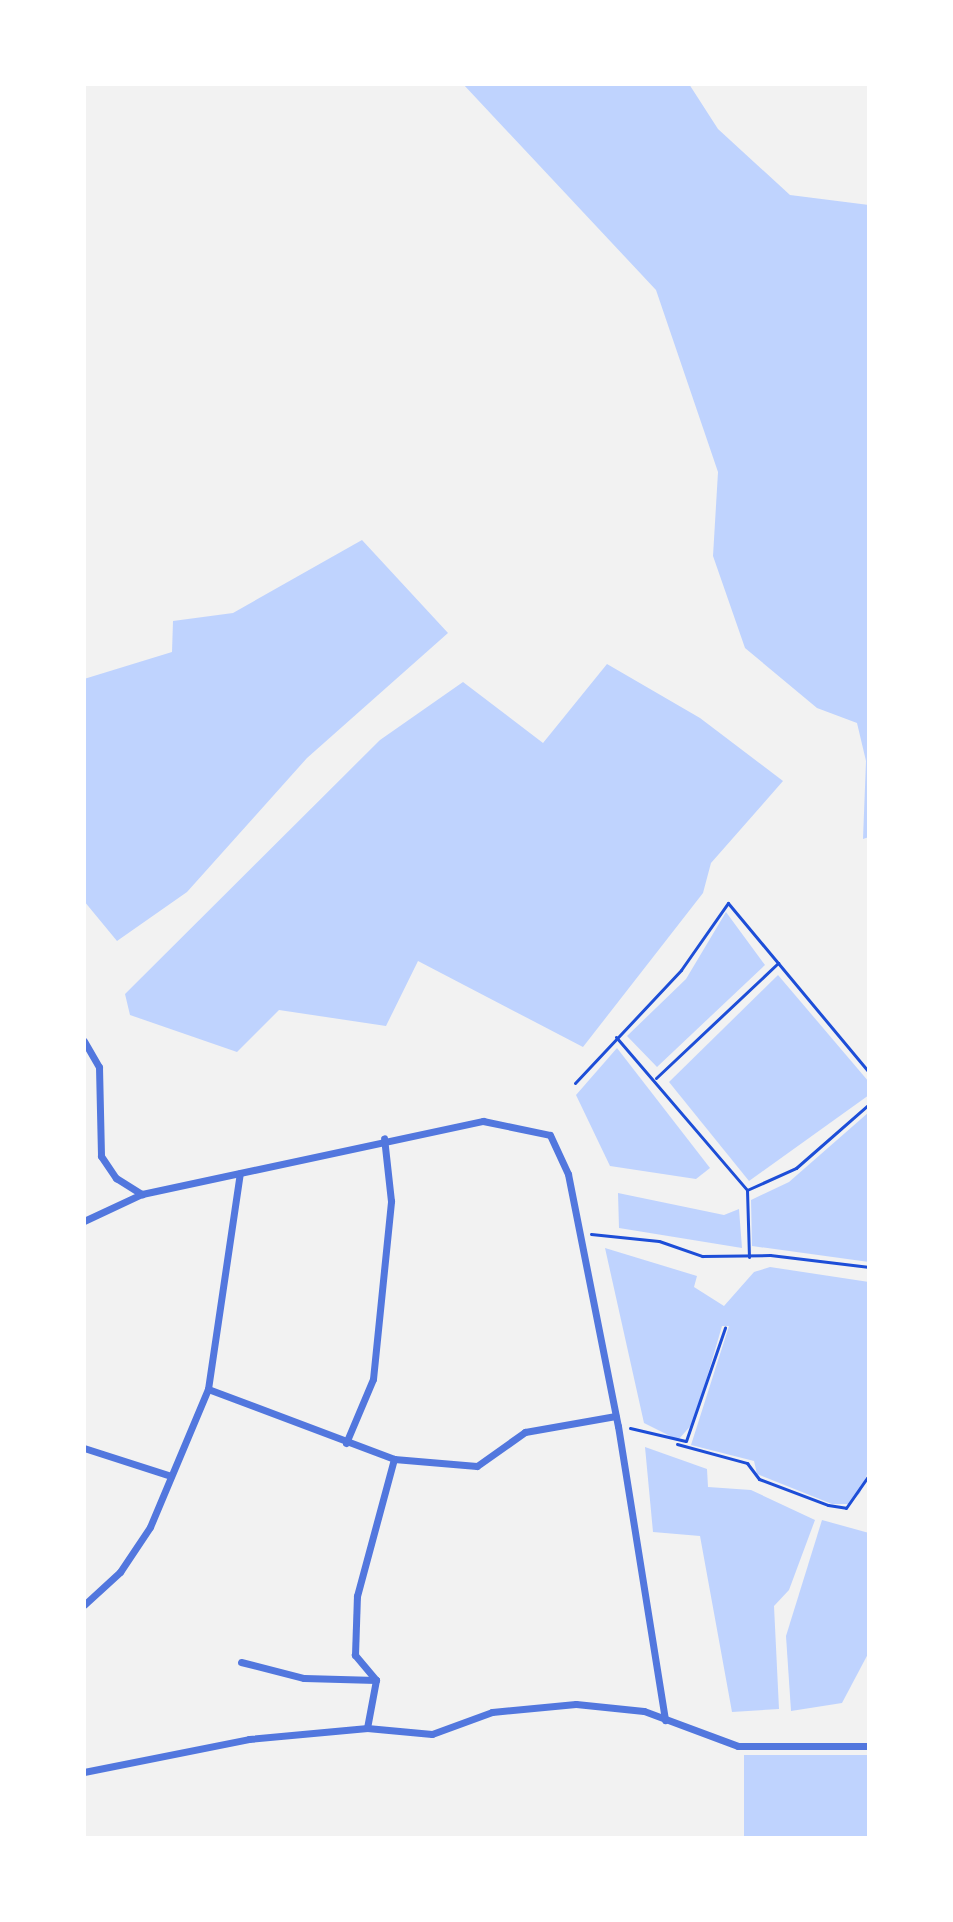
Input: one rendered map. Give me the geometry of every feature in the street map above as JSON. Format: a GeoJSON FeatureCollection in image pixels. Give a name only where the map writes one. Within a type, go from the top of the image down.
{"type":"FeatureCollection","features":[{"type":"Feature","properties":{"kind":"street"},"geometry":{"type":"LineString","coordinates":[[84,1041],[99,1067],[101,1156],[116,1178],[142,1194]]}},
{"type":"Feature","properties":{"kind":"street"},"geometry":{"type":"LineString","coordinates":[[84,1221],[142,1194],[384,1138],[483,1121],[542,1131],[563,1162],[579,1233],[618,1426],[665,1720]]}},
{"type":"Feature","properties":{"kind":"street"},"geometry":{"type":"LineString","coordinates":[[346,1443],[373,1379],[391,1201],[384,1138]]}},
{"type":"Feature","properties":{"kind":"street"},"geometry":{"type":"LineString","coordinates":[[84,1605],[120,1572],[171,1476],[208,1389],[240,1173]]}},
{"type":"Feature","properties":{"kind":"street"},"geometry":{"type":"LineString","coordinates":[[208,1389],[394,1459],[477,1466],[525,1432],[616,1416]]}},
{"type":"Feature","properties":{"kind":"street"},"geometry":{"type":"LineString","coordinates":[[84,1448],[171,1476]]}},
{"type":"Feature","properties":{"kind":"street"},"geometry":{"type":"LineString","coordinates":[[376,1680],[355,1655],[357,1596],[394,1459]]}},
{"type":"Feature","properties":{"kind":"street"},"geometry":{"type":"LineString","coordinates":[[241,1662],[304,1678],[376,1680]]}},
{"type":"Feature","properties":{"kind":"street"},"geometry":{"type":"LineString","coordinates":[[367,1728],[376,1680]]}},
{"type":"Feature","properties":{"kind":"street"},"geometry":{"type":"LineString","coordinates":[[84,1772],[210,1745],[367,1728],[432,1734],[492,1712],[576,1704],[665,1720],[752,1748],[869,1746]]}},
{"type":"Feature","properties":{"kind":"path"},"geometry":{"type":"LineString","coordinates":[[575,1083],[681,970],[728,903],[869,1072]]}},
{"type":"Feature","properties":{"kind":"path"},"geometry":{"type":"LineString","coordinates":[[656,1078],[778,963]]}},
{"type":"Feature","properties":{"kind":"path"},"geometry":{"type":"LineString","coordinates":[[616,1037],[656,1078],[747,1190],[749,1257]]}},
{"type":"Feature","properties":{"kind":"path"},"geometry":{"type":"LineString","coordinates":[[747,1190],[785,1175],[869,1104]]}},
{"type":"Feature","properties":{"kind":"path"},"geometry":{"type":"LineString","coordinates":[[579,1233],[659,1241],[702,1256],[869,1267]]}},
{"type":"Feature","properties":{"kind":"path"},"geometry":{"type":"LineString","coordinates":[[677,1444],[693,1428],[725,1328]]}},
{"type":"Feature","properties":{"kind":"path"},"geometry":{"type":"LineString","coordinates":[[618,1426],[747,1463],[759,1479],[828,1505],[846,1508],[869,1475]]}},
{"type":"Feature","properties":{"kind":"water"},"geometry":{"type":"Polygon","coordinates":[[[463,84],[689,84],[718,129],[790,195],[869,205],[869,837],[863,839],[866,761],[857,723],[817,708],[745,648],[713,556],[718,472],[656,290],[463,84]]]}},
{"type":"Feature","properties":{"kind":"water"},"geometry":{"type":"Polygon","coordinates":[[[362,540],[448,633],[307,758],[187,892],[117,941],[84,901],[84,679],[172,652],[173,621],[233,613],[362,540]]]}},
{"type":"Feature","properties":{"kind":"water"},"geometry":{"type":"Polygon","coordinates":[[[607,664],[700,718],[783,781],[711,863],[703,893],[583,1047],[418,961],[386,1026],[279,1010],[237,1052],[130,1015],[125,994],[380,740],[463,682],[543,743],[607,664]]]}},
{"type":"Feature","properties":{"kind":"water"},"geometry":{"type":"Polygon","coordinates":[[[726,912],[765,965],[657,1067],[627,1036],[686,979],[726,912]]]}},
{"type":"Feature","properties":{"kind":"water"},"geometry":{"type":"Polygon","coordinates":[[[778,975],[869,1082],[869,1095],[749,1181],[669,1082],[778,975]]]}},
{"type":"Feature","properties":{"kind":"water"},"geometry":{"type":"Polygon","coordinates":[[[617,1048],[710,1168],[696,1179],[610,1166],[576,1095],[617,1048]]]}},
{"type":"Feature","properties":{"kind":"water"},"geometry":{"type":"Polygon","coordinates":[[[869,1112],[869,1262],[752,1246],[751,1200],[789,1182],[869,1112]]]}},
{"type":"Feature","properties":{"kind":"water"},"geometry":{"type":"Polygon","coordinates":[[[618,1193],[724,1215],[739,1209],[742,1248],[619,1228],[618,1193]]]}},
{"type":"Feature","properties":{"kind":"water"},"geometry":{"type":"Polygon","coordinates":[[[605,1248],[697,1276],[694,1287],[724,1306],[754,1272],[770,1267],[869,1282],[869,1469],[860,1493],[849,1504],[832,1504],[757,1474],[754,1461],[691,1445],[729,1326],[722,1326],[694,1422],[678,1440],[644,1423],[605,1248]]]}},
{"type":"Feature","properties":{"kind":"water"},"geometry":{"type":"Polygon","coordinates":[[[645,1447],[707,1469],[708,1487],[751,1490],[815,1520],[789,1590],[774,1606],[779,1709],[732,1712],[700,1536],[653,1532],[645,1447]]]}},
{"type":"Feature","properties":{"kind":"water"},"geometry":{"type":"Polygon","coordinates":[[[822,1520],[869,1533],[869,1652],[842,1703],[791,1711],[786,1636],[822,1520]]]}},
{"type":"Feature","properties":{"kind":"water"},"geometry":{"type":"Polygon","coordinates":[[[744,1755],[869,1755],[869,1838],[744,1838],[744,1755]]]}}]}
